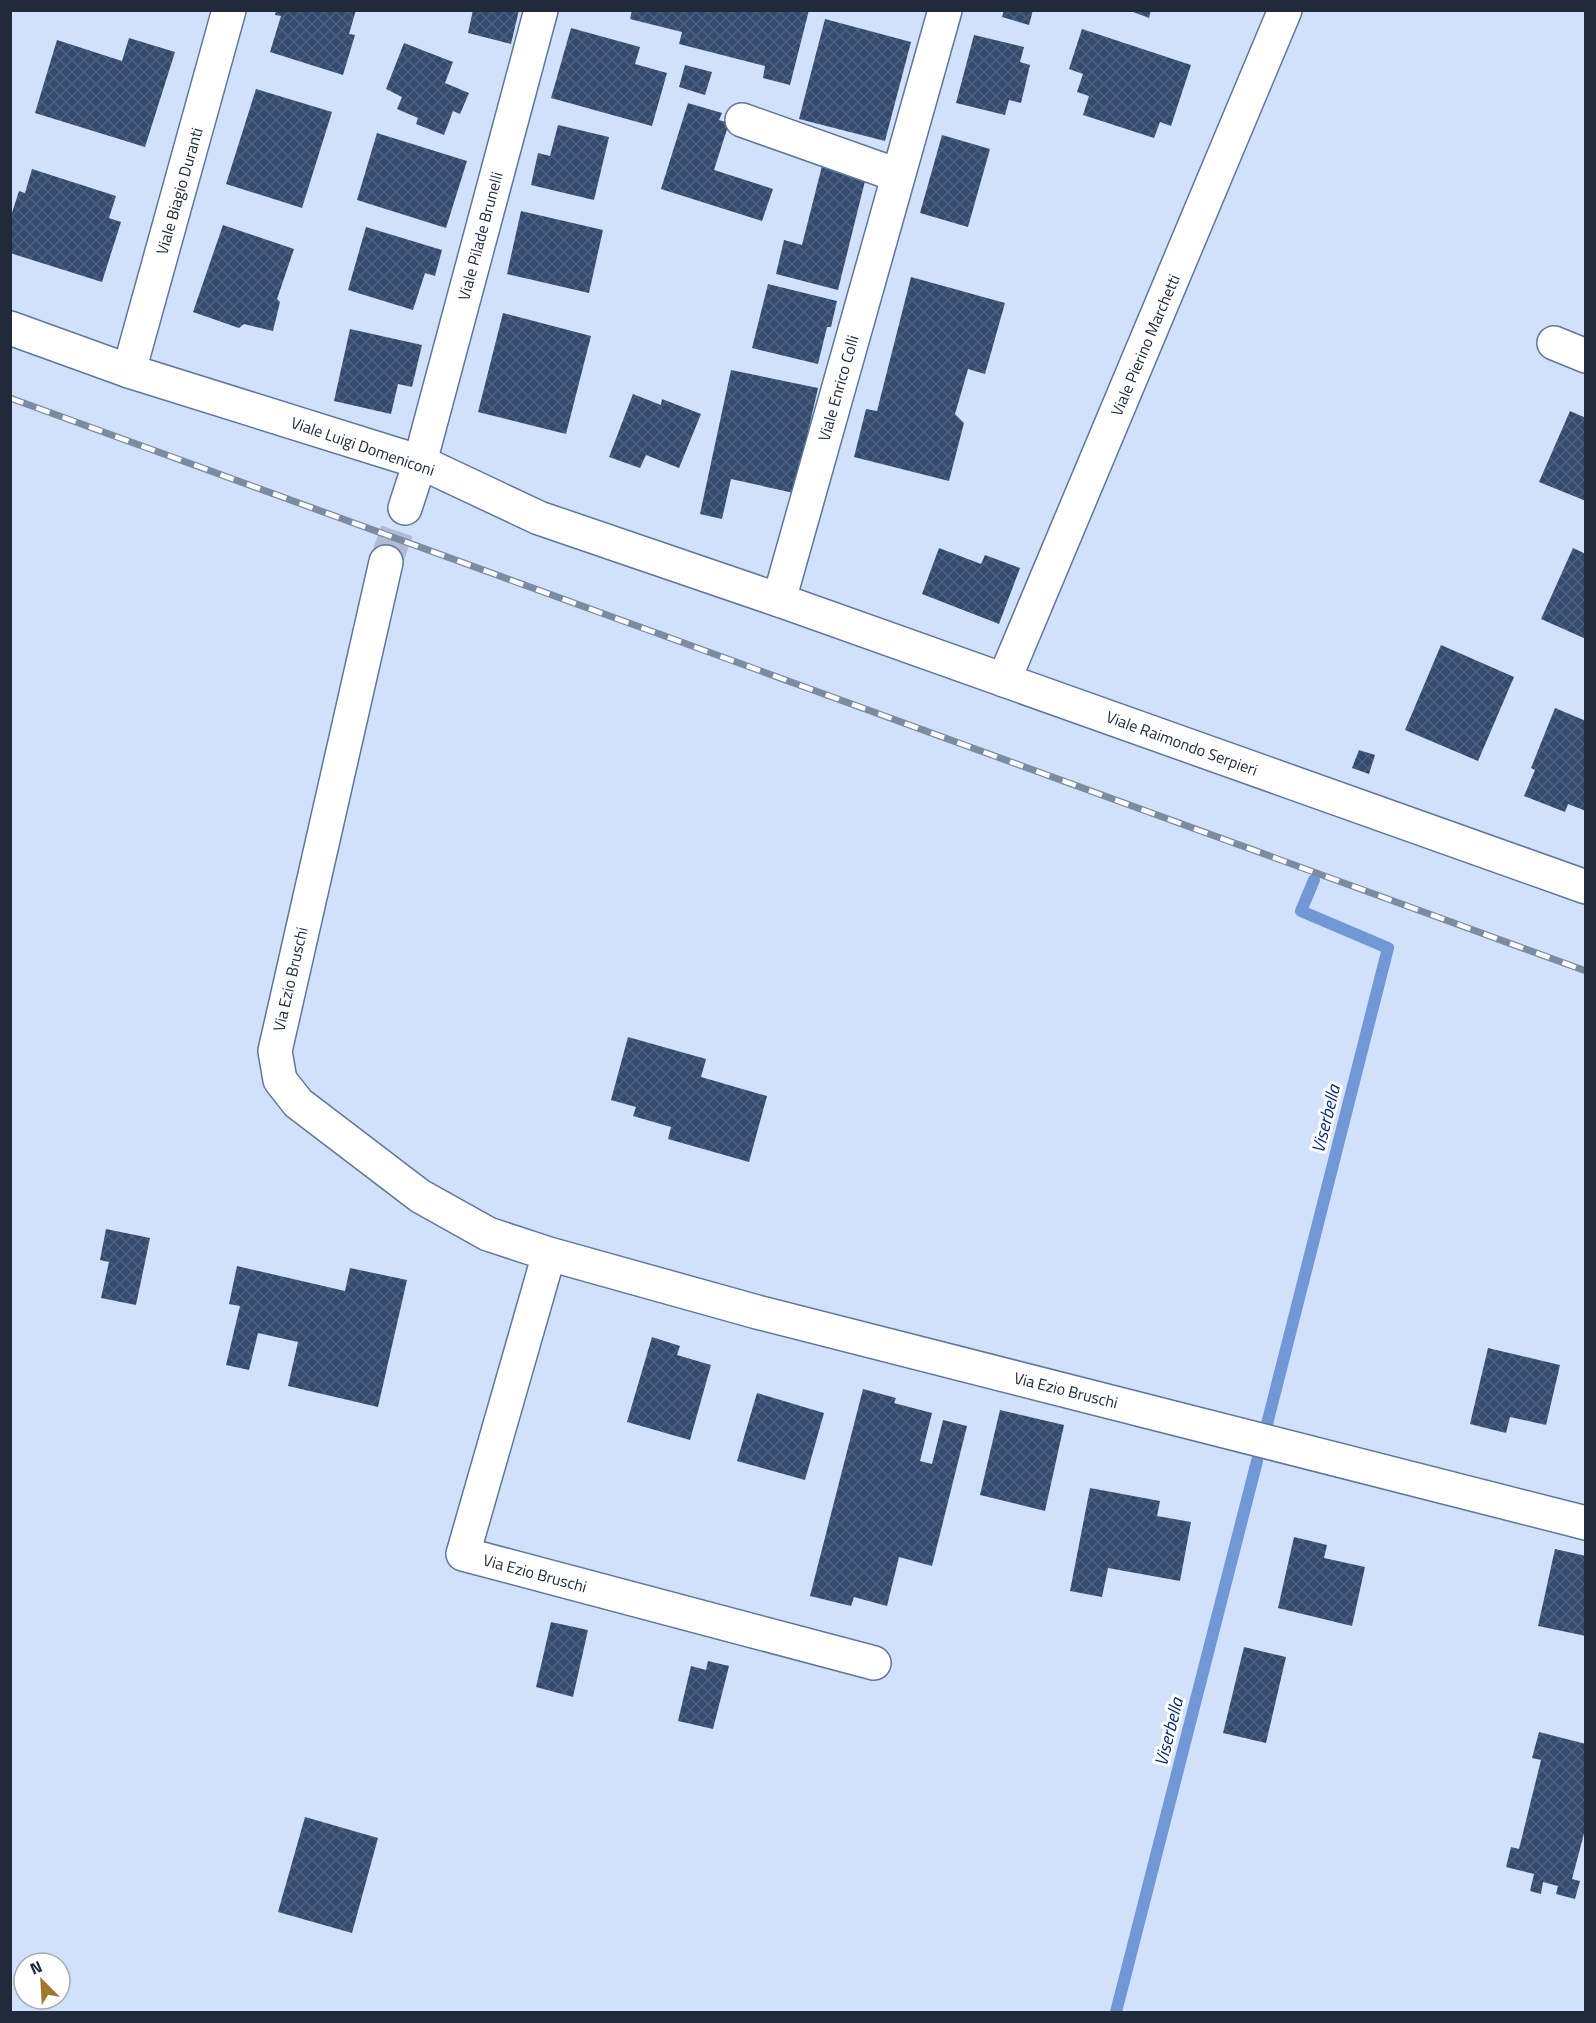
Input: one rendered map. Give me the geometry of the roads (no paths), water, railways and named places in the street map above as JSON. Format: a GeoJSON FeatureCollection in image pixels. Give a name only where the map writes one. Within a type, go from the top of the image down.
{"type":"FeatureCollection","features":[{"type":"Feature","properties":{"kind":"street","name":"Viale Biagio Duranti"},"geometry":{"type":"LineString","coordinates":[[129,371],[229,10]]}},
{"type":"Feature","properties":{"kind":"street","name":"Viale Pilade Brunelli"},"geometry":{"type":"LineString","coordinates":[[420,462],[541,10]]}},
{"type":"Feature","properties":{"kind":"street","name":"Viale Enrico Colli"},"geometry":{"type":"LineString","coordinates":[[778,600],[945,10]]}},
{"type":"Feature","properties":{"kind":"street","name":"Viale Pierino Marchetti"},"geometry":{"type":"LineString","coordinates":[[1004,680],[1285,10]]}},
{"type":"Feature","properties":{"kind":"street"},"geometry":{"type":"LineString","coordinates":[[742,120],[897,175]]}},
{"type":"Feature","properties":{"kind":"street","name":"Viale Luigi Domeniconi"},"geometry":{"type":"LineString","coordinates":[[10,328],[129,371],[420,462],[539,518],[778,600]]}},
{"type":"Feature","properties":{"kind":"street"},"geometry":{"type":"LineString","coordinates":[[1554,343],[1586,356]]}},
{"type":"Feature","properties":{"kind":"street"},"geometry":{"type":"LineString","coordinates":[[405,508],[420,462]]}},
{"type":"Feature","properties":{"kind":"street","name":"Via Ezio Bruschi"},"geometry":{"type":"LineString","coordinates":[[386,562],[275,1051],[280,1080],[298,1103],[420,1196],[488,1233],[549,1254],[769,1315],[1586,1523]]}},
{"type":"Feature","properties":{"kind":"street","name":"Viale Raimondo Serpieri"},"geometry":{"type":"LineString","coordinates":[[778,600],[1586,886]]}},
{"type":"Feature","properties":{"kind":"street","name":"Via Ezio Bruschi"},"geometry":{"type":"LineString","coordinates":[[549,1254],[463,1554],[874,1663]]}},
{"type":"Feature","properties":{"kind":"waterway","name":"Viserbella"},"geometry":{"type":"LineString","coordinates":[[1267,1424],[1388,948],[1301,911],[1314,880]]}},
{"type":"Feature","properties":{"kind":"waterway","name":"Viserbella"},"geometry":{"type":"LineString","coordinates":[[1116,2012],[1257,1461]]}},
{"type":"Feature","properties":{"kind":"tunnel"},"geometry":{"type":"LineString","coordinates":[[386,562],[405,508]]}},
{"type":"Feature","properties":{"kind":"railway"},"geometry":{"type":"LineString","coordinates":[[10,398],[1586,971]]}}]}
